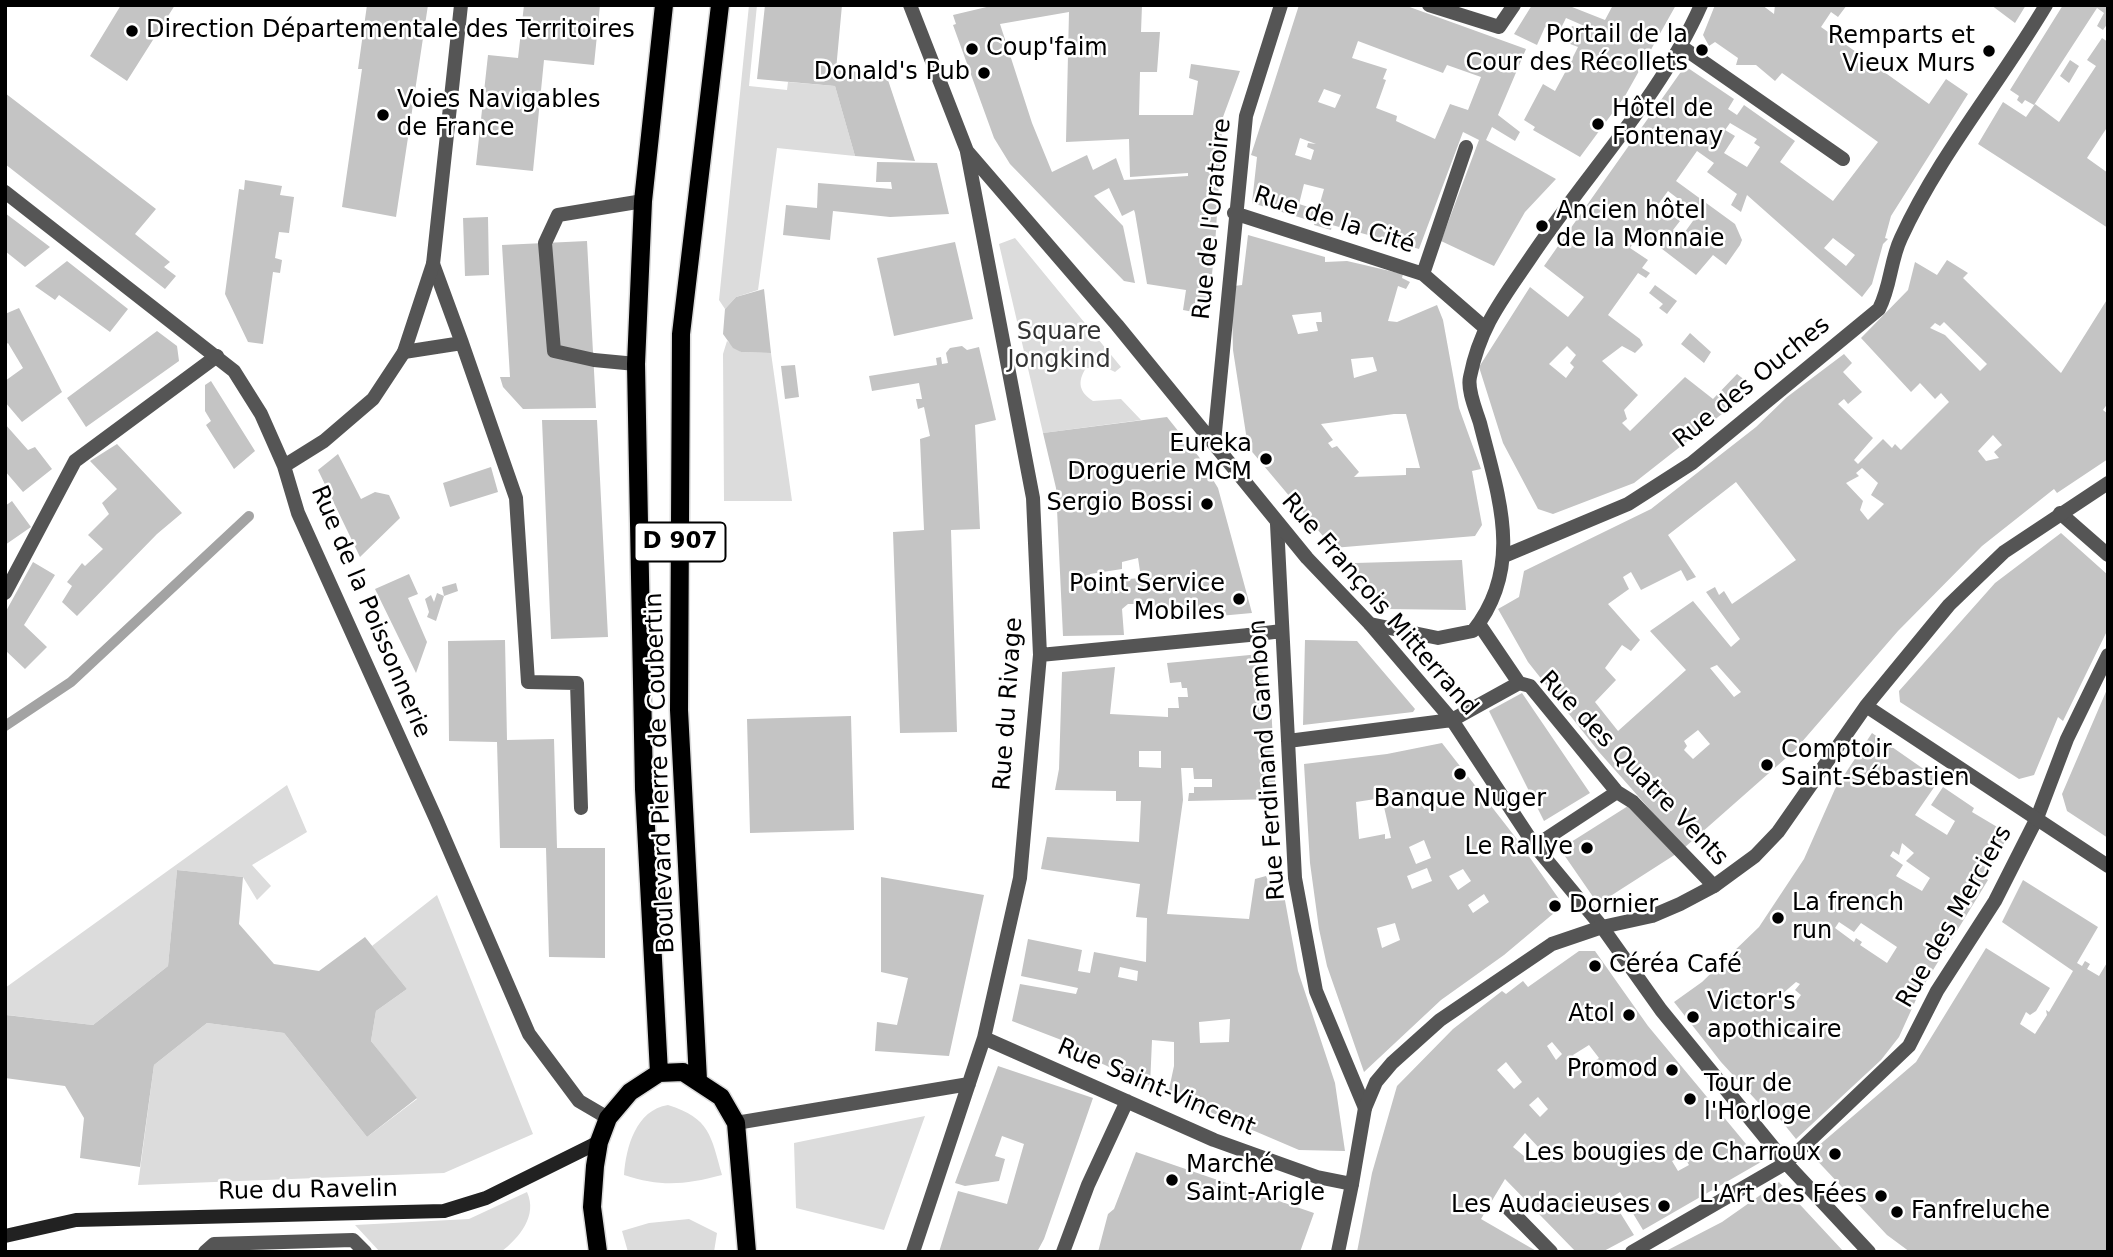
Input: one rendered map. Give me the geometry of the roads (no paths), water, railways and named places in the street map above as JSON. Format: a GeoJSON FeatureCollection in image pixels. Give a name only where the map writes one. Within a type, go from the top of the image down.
{"type":"FeatureCollection","features":[{"type":"Feature","properties":{"kind":"main road","name":"Boulevard Pierre de Coubertin"},"geometry":{"type":"LineString","coordinates":[[659,1073],[644,789],[636,364],[643,201],[664,5]]}},
{"type":"Feature","properties":{"kind":"main road","name":"Boulevard Pierre de Coubertin"},"geometry":{"type":"LineString","coordinates":[[698,1080],[678,710],[681,334],[720,5]]}},
{"type":"Feature","properties":{"kind":"main road"},"geometry":{"type":"LineString","coordinates":[[598,1252],[593,1207],[599,1142],[608,1118],[630,1092],[659,1073],[683,1072],[722,1097],[736,1123],[747,1252]]}},
{"type":"Feature","properties":{"kind":"main road","name":"Rue du Ravelin"},"geometry":{"type":"LineString","coordinates":[[5,1236],[76,1220],[444,1211],[486,1198],[599,1142]]}},
{"type":"Feature","properties":{"kind":"street"},"geometry":{"type":"LineString","coordinates":[[284,466],[324,442],[373,399],[404,352],[433,264],[461,5]]}},
{"type":"Feature","properties":{"kind":"street","name":"Rue François Mitterrand"},"geometry":{"type":"LineString","coordinates":[[910,5],[967,151],[1214,442],[1277,524],[1370,624],[1452,720],[1535,846],[1602,927],[1664,1013],[1786,1163],[1869,1252]]}},
{"type":"Feature","properties":{"kind":"street","name":"Rue de l'Oratoire"},"geometry":{"type":"LineString","coordinates":[[1214,442],[1234,213],[1246,116],[1281,5]]}},
{"type":"Feature","properties":{"kind":"street"},"geometry":{"type":"LineString","coordinates":[[1429,5],[1499,27],[1514,5]]}},
{"type":"Feature","properties":{"kind":"street"},"geometry":{"type":"LineString","coordinates":[[1370,624],[1438,638],[1466,634],[1479,624],[1491,601],[1504,556],[1504,520],[1469,381],[1484,327],[1548,231],[1682,47],[1702,5]]}},
{"type":"Feature","properties":{"kind":"street","name":"Rue des Ouches"},"geometry":{"type":"LineString","coordinates":[[1504,556],[1628,504],[1692,463],[1879,309],[1890,287],[1892,264],[1901,238],[1942,166],[2046,5]]}},
{"type":"Feature","properties":{"kind":"street"},"geometry":{"type":"LineString","coordinates":[[1682,47],[1843,159]]}},
{"type":"Feature","properties":{"kind":"street"},"geometry":{"type":"LineString","coordinates":[[1423,274],[1466,147]]}},
{"type":"Feature","properties":{"kind":"street","name":"Rue du Rivage"},"geometry":{"type":"LineString","coordinates":[[913,1252],[984,1038],[1020,878],[1040,654],[1033,498],[967,151]]}},
{"type":"Feature","properties":{"kind":"street","name":"Rue de la Poissonnerie"},"geometry":{"type":"LineString","coordinates":[[5,192],[234,370],[261,414],[284,466],[298,513],[436,819],[529,1034],[579,1101],[608,1118]]}},
{"type":"Feature","properties":{"kind":"street"},"geometry":{"type":"LineString","coordinates":[[636,364],[594,360],[554,351],[545,243],[558,215],[643,201]]}},
{"type":"Feature","properties":{"kind":"street","name":"Rue de la Cité"},"geometry":{"type":"LineString","coordinates":[[1234,213],[1423,274],[1484,327]]}},
{"type":"Feature","properties":{"kind":"street"},"geometry":{"type":"LineString","coordinates":[[433,264],[516,498],[528,682],[577,682],[581,808]]}},
{"type":"Feature","properties":{"kind":"street"},"geometry":{"type":"LineString","coordinates":[[404,352],[462,343]]}},
{"type":"Feature","properties":{"kind":"street"},"geometry":{"type":"LineString","coordinates":[[5,593],[75,461],[217,356]]}},
{"type":"Feature","properties":{"kind":"street"},"geometry":{"type":"LineString","coordinates":[[1338,1252],[1366,1108],[1376,1082],[1392,1063],[1440,1020],[1552,944],[1602,927],[1652,916],[1714,886],[1755,856],[1777,832],[1866,706],[1923,633],[1975,578],[2004,552],[2108,483]]}},
{"type":"Feature","properties":{"kind":"street"},"geometry":{"type":"LineString","coordinates":[[2060,513],[2108,555]]}},
{"type":"Feature","properties":{"kind":"street","name":"Rue Ferdinand Gambon"},"geometry":{"type":"LineString","coordinates":[[1277,524],[1295,878],[1316,990],[1366,1108]]}},
{"type":"Feature","properties":{"kind":"street","name":"Rue des Quatre Vents"},"geometry":{"type":"LineString","coordinates":[[1479,624],[1519,683],[1530,686],[1617,792],[1633,802],[1714,886]]}},
{"type":"Feature","properties":{"kind":"street"},"geometry":{"type":"LineString","coordinates":[[1040,654],[1282,632]]}},
{"type":"Feature","properties":{"kind":"street","name":"Rue des Merciers"},"geometry":{"type":"LineString","coordinates":[[1632,1252],[1786,1163],[1909,1046],[1937,991],[1995,901],[2037,818],[2067,739],[2108,655]]}},
{"type":"Feature","properties":{"kind":"street"},"geometry":{"type":"LineString","coordinates":[[1288,741],[1452,720],[1519,683]]}},
{"type":"Feature","properties":{"kind":"street"},"geometry":{"type":"LineString","coordinates":[[1866,706],[2108,866]]}},
{"type":"Feature","properties":{"kind":"street"},"geometry":{"type":"LineString","coordinates":[[1535,846],[1617,792]]}},
{"type":"Feature","properties":{"kind":"street","name":"Rue Saint-Vincent"},"geometry":{"type":"LineString","coordinates":[[984,1038],[1214,1140],[1317,1177],[1352,1184]]}},
{"type":"Feature","properties":{"kind":"street"},"geometry":{"type":"LineString","coordinates":[[736,1123],[969,1084]]}},
{"type":"Feature","properties":{"kind":"street"},"geometry":{"type":"LineString","coordinates":[[1063,1252],[1088,1185],[1127,1101]]}},
{"type":"Feature","properties":{"kind":"street"},"geometry":{"type":"LineString","coordinates":[[1507,1207],[1551,1252]]}},
{"type":"Feature","properties":{"kind":"street"},"geometry":{"type":"LineString","coordinates":[[205,1252],[214,1244],[353,1240],[365,1252]]}},
{"type":"Feature","properties":{"kind":"waterway"},"geometry":{"type":"LineString","coordinates":[[5,726],[71,682],[249,516]]}},
{"type":"Feature","properties":{"kind":"place","name":"Direction Départementale des Territoires"},"geometry":{"type":"Point","coordinates":[132,31]}},
{"type":"Feature","properties":{"kind":"place","name":"Coup'faim"},"geometry":{"type":"Point","coordinates":[972,49]}},
{"type":"Feature","properties":{"kind":"place","name":"Portail de la Cour des Récollets"},"geometry":{"type":"Point","coordinates":[1702,50]}},
{"type":"Feature","properties":{"kind":"place","name":"Remparts et Vieux Murs"},"geometry":{"type":"Point","coordinates":[1989,51]}},
{"type":"Feature","properties":{"kind":"place","name":"Donald's Pub"},"geometry":{"type":"Point","coordinates":[984,73]}},
{"type":"Feature","properties":{"kind":"place","name":"Voies Navigables de France"},"geometry":{"type":"Point","coordinates":[383,115]}},
{"type":"Feature","properties":{"kind":"place","name":"Hôtel de Fontenay"},"geometry":{"type":"Point","coordinates":[1598,124]}},
{"type":"Feature","properties":{"kind":"place","name":"Ancien hôtel de la Monnaie"},"geometry":{"type":"Point","coordinates":[1542,226]}},
{"type":"Feature","properties":{"kind":"place","name":"Eureka Droguerie MCM"},"geometry":{"type":"Point","coordinates":[1266,459]}},
{"type":"Feature","properties":{"kind":"place","name":"Sergio Bossi"},"geometry":{"type":"Point","coordinates":[1207,504]}},
{"type":"Feature","properties":{"kind":"place","name":"Point Service Mobiles"},"geometry":{"type":"Point","coordinates":[1239,599]}},
{"type":"Feature","properties":{"kind":"place","name":"Comptoir Saint-Sébastien"},"geometry":{"type":"Point","coordinates":[1767,765]}},
{"type":"Feature","properties":{"kind":"place","name":"Banque Nuger"},"geometry":{"type":"Point","coordinates":[1460,774]}},
{"type":"Feature","properties":{"kind":"place","name":"Le Rallye"},"geometry":{"type":"Point","coordinates":[1587,848]}},
{"type":"Feature","properties":{"kind":"place","name":"Dornier"},"geometry":{"type":"Point","coordinates":[1555,906]}},
{"type":"Feature","properties":{"kind":"place","name":"La french run"},"geometry":{"type":"Point","coordinates":[1778,918]}},
{"type":"Feature","properties":{"kind":"place","name":"Céréa Café"},"geometry":{"type":"Point","coordinates":[1595,966]}},
{"type":"Feature","properties":{"kind":"place","name":"Atol"},"geometry":{"type":"Point","coordinates":[1629,1015]}},
{"type":"Feature","properties":{"kind":"place","name":"Victor's apothicaire"},"geometry":{"type":"Point","coordinates":[1693,1017]}},
{"type":"Feature","properties":{"kind":"place","name":"Promod"},"geometry":{"type":"Point","coordinates":[1672,1070]}},
{"type":"Feature","properties":{"kind":"place","name":"Tour de l'Horloge"},"geometry":{"type":"Point","coordinates":[1690,1099]}},
{"type":"Feature","properties":{"kind":"place","name":"Les bougies de Charroux"},"geometry":{"type":"Point","coordinates":[1835,1154]}},
{"type":"Feature","properties":{"kind":"place","name":"Marché Saint-Arigle"},"geometry":{"type":"Point","coordinates":[1172,1180]}},
{"type":"Feature","properties":{"kind":"place","name":"L'Art des Fées"},"geometry":{"type":"Point","coordinates":[1881,1196]}},
{"type":"Feature","properties":{"kind":"place","name":"Les Audacieuses"},"geometry":{"type":"Point","coordinates":[1664,1206]}},
{"type":"Feature","properties":{"kind":"place","name":"Fanfreluche"},"geometry":{"type":"Point","coordinates":[1897,1212]}},
{"type":"Feature","properties":{"kind":"park label","name":"Square Jongkind"},"geometry":{"type":"Point","coordinates":[1059,347]}}]}
